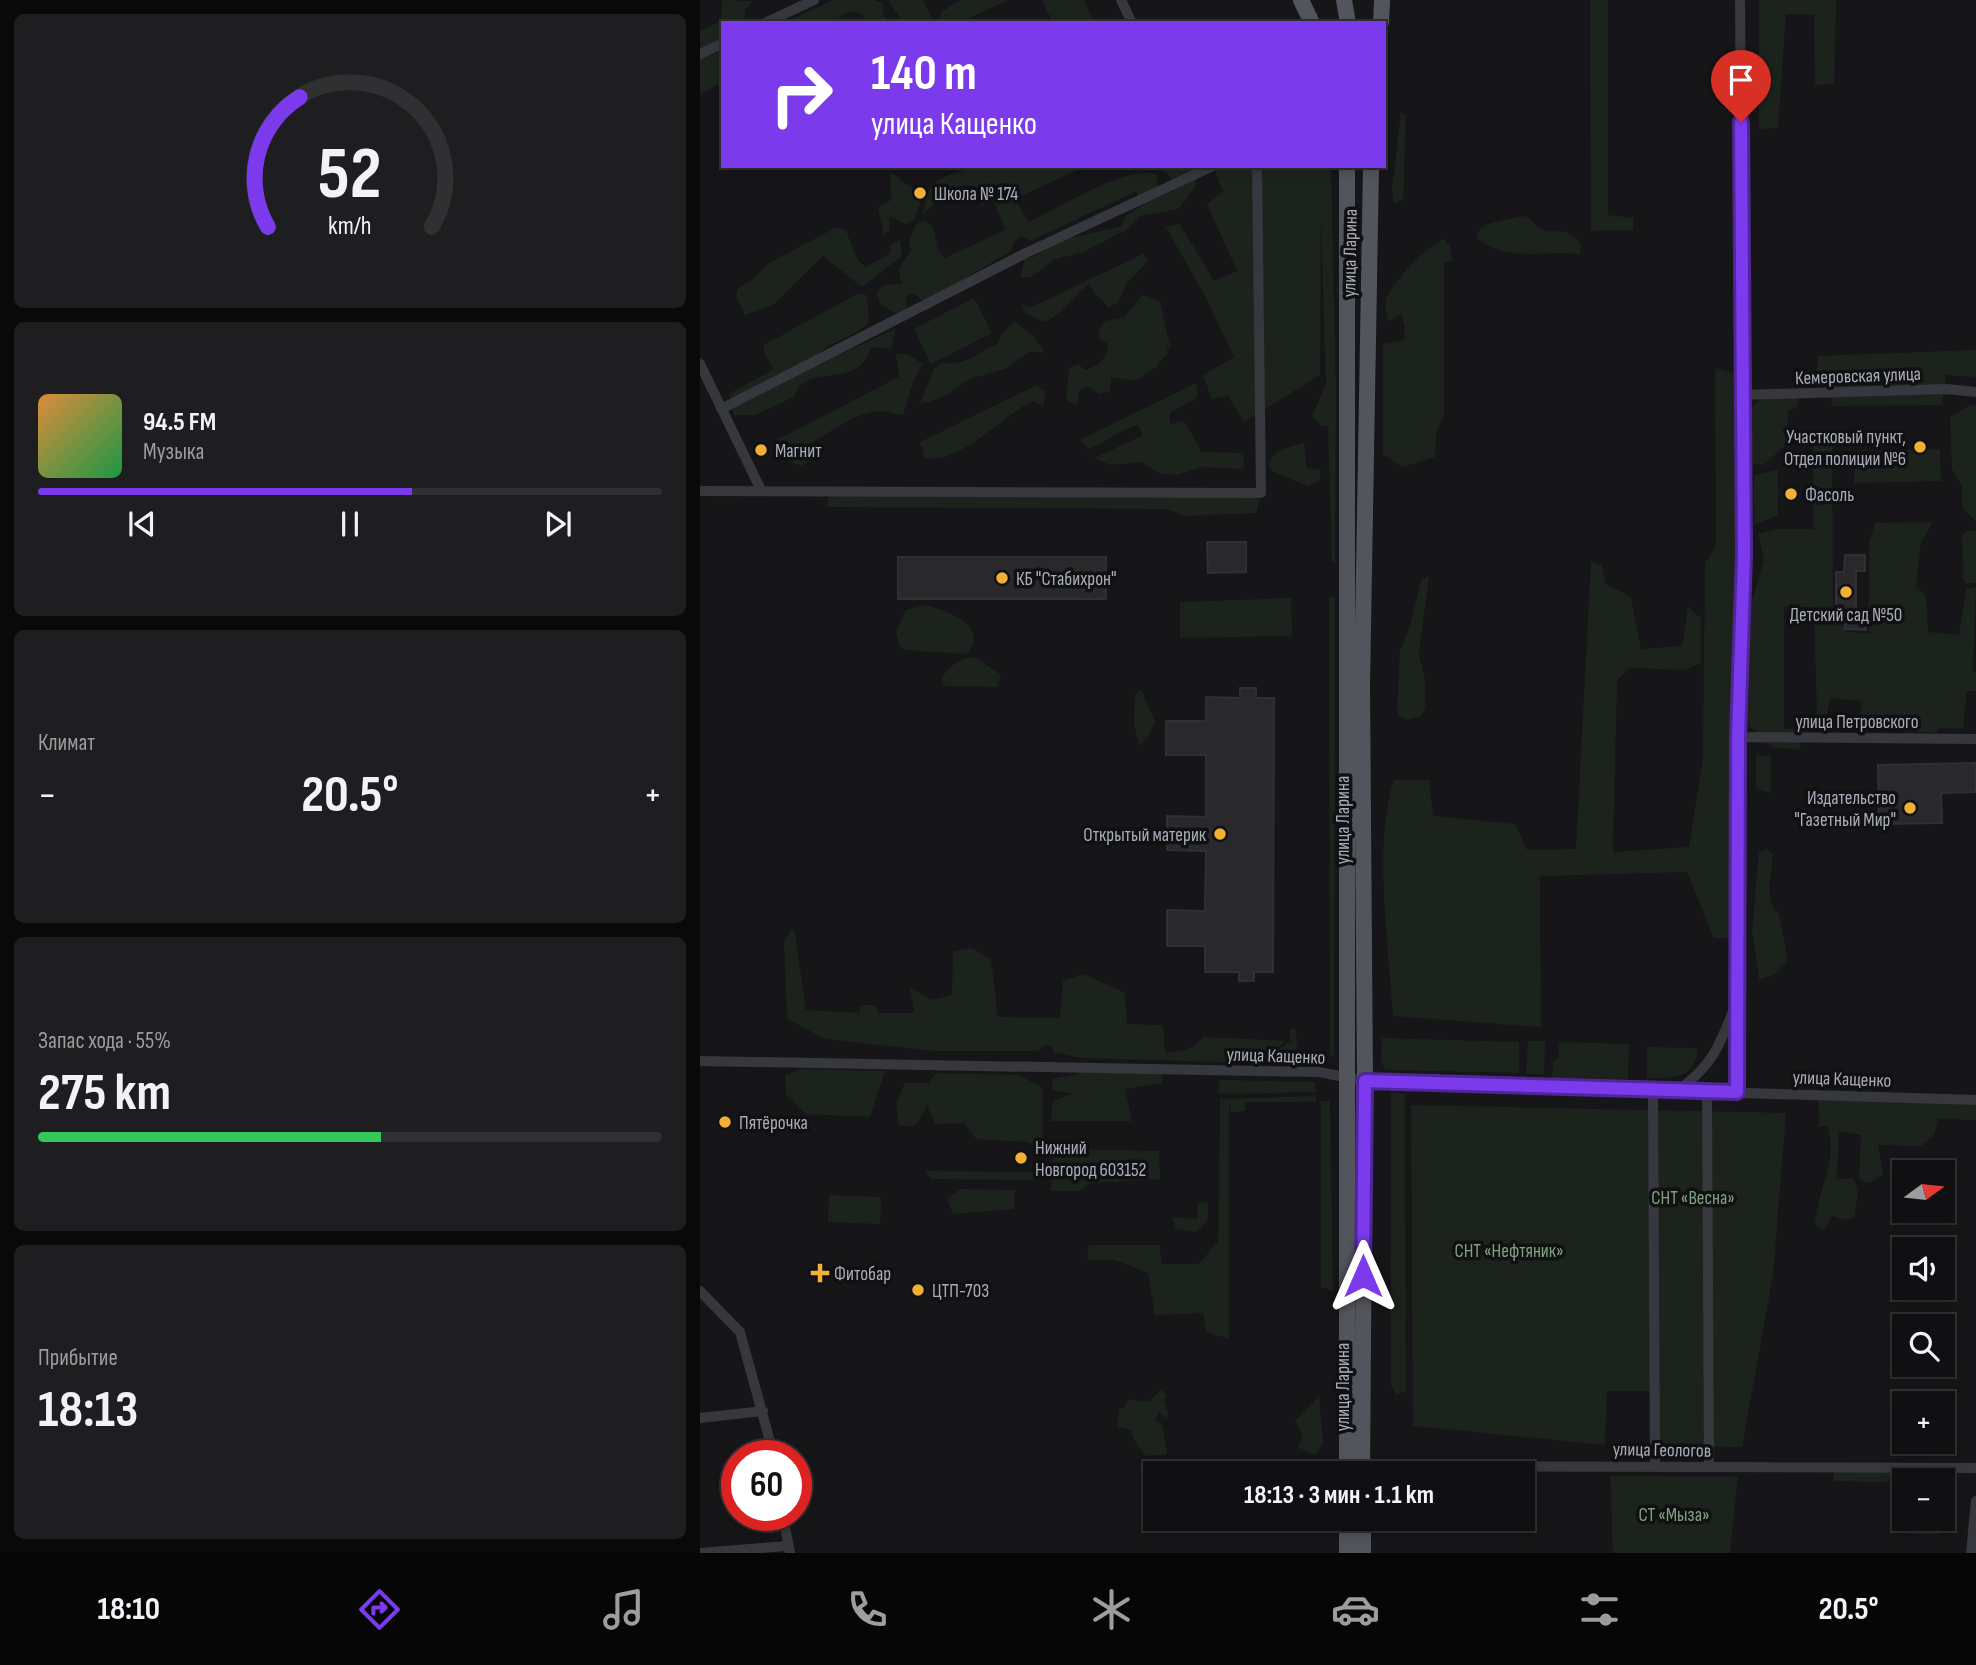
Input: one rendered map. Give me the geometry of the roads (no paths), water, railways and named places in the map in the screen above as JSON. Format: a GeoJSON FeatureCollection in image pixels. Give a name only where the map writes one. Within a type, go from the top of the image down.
{"type":"FeatureCollection","features":[{"type":"Feature","properties":{"kind":"main road"},"geometry":{"type":"LineString","coordinates":[[1301,0],[1311,21]]}},
{"type":"Feature","properties":{"kind":"main road"},"geometry":{"type":"LineString","coordinates":[[1347,0],[1348,21]]}},
{"type":"Feature","properties":{"kind":"main road"},"geometry":{"type":"LineString","coordinates":[[1371,0],[1371,21]]}},
{"type":"Feature","properties":{"kind":"main road"},"geometry":{"type":"LineString","coordinates":[[1381,21],[1382,0]]}},
{"type":"Feature","properties":{"kind":"main road","name":"улица Ларина"},"geometry":{"type":"LineString","coordinates":[[1347,168],[1348,1078],[1355,1461]]}},
{"type":"Feature","properties":{"kind":"main road","name":"улица Ларина"},"geometry":{"type":"LineString","coordinates":[[1355,1461],[1365,1081],[1362,686],[1371,168]]}},
{"type":"Feature","properties":{"kind":"main road"},"geometry":{"type":"LineString","coordinates":[[1347,1531],[1347,1553]]}},
{"type":"Feature","properties":{"kind":"main road"},"geometry":{"type":"LineString","coordinates":[[1363,1531],[1363,1553]]}},
{"type":"Feature","properties":{"kind":"street"},"geometry":{"type":"LineString","coordinates":[[769,21],[814,0]]}},
{"type":"Feature","properties":{"kind":"street"},"geometry":{"type":"LineString","coordinates":[[1121,0],[1131,21]]}},
{"type":"Feature","properties":{"kind":"street"},"geometry":{"type":"LineString","coordinates":[[1737,1092],[1738,737],[1744,555],[1740,0]]}},
{"type":"Feature","properties":{"kind":"street"},"geometry":{"type":"LineString","coordinates":[[700,54],[721,44]]}},
{"type":"Feature","properties":{"kind":"street"},"geometry":{"type":"LineString","coordinates":[[700,491],[1261,493],[1257,168]]}},
{"type":"Feature","properties":{"kind":"street"},"geometry":{"type":"LineString","coordinates":[[721,409],[1026,253],[1200,169]]}},
{"type":"Feature","properties":{"kind":"street"},"geometry":{"type":"LineString","coordinates":[[700,364],[761,490]]}},
{"type":"Feature","properties":{"kind":"street","name":"Кемеровская улица"},"geometry":{"type":"LineString","coordinates":[[1741,395],[1947,389],[1976,392]]}},
{"type":"Feature","properties":{"kind":"street","name":"улица Петровского"},"geometry":{"type":"LineString","coordinates":[[1738,737],[1976,739]]}},
{"type":"Feature","properties":{"kind":"street"},"geometry":{"type":"LineString","coordinates":[[1677,1091],[1701,1074],[1719,1047],[1737,1002]]}},
{"type":"Feature","properties":{"kind":"street","name":"улица Кащенко"},"geometry":{"type":"LineString","coordinates":[[700,1061],[1319,1072],[1365,1081],[1976,1100]]}},
{"type":"Feature","properties":{"kind":"street"},"geometry":{"type":"LineString","coordinates":[[1653,1090],[1655,1466]]}},
{"type":"Feature","properties":{"kind":"street"},"geometry":{"type":"LineString","coordinates":[[1707,1091],[1709,1467]]}},
{"type":"Feature","properties":{"kind":"street"},"geometry":{"type":"LineString","coordinates":[[700,1291],[740,1332],[770,1440]]}},
{"type":"Feature","properties":{"kind":"street"},"geometry":{"type":"LineString","coordinates":[[700,1418],[763,1411]]}},
{"type":"Feature","properties":{"kind":"street","name":"улица Геологов"},"geometry":{"type":"LineString","coordinates":[[1535,1468],[1976,1468]]}},
{"type":"Feature","properties":{"kind":"street"},"geometry":{"type":"LineString","coordinates":[[1971,1553],[1976,1501]]}},
{"type":"Feature","properties":{"kind":"street"},"geometry":{"type":"LineString","coordinates":[[701,1553],[788,1549],[785,1531]]}},
{"type":"Feature","properties":{"kind":"place","name":"Школа № 174"},"geometry":{"type":"Point","coordinates":[920,193]}},
{"type":"Feature","properties":{"kind":"place","name":"Участковый пункт, Отдел полиции №6"},"geometry":{"type":"Point","coordinates":[1920,447]}},
{"type":"Feature","properties":{"kind":"place","name":"Магнит"},"geometry":{"type":"Point","coordinates":[761,450]}},
{"type":"Feature","properties":{"kind":"place","name":"Фасоль"},"geometry":{"type":"Point","coordinates":[1791,494]}},
{"type":"Feature","properties":{"kind":"place","name":"КБ \"Стабихрон\""},"geometry":{"type":"Point","coordinates":[1002,578]}},
{"type":"Feature","properties":{"kind":"place","name":"Детский сад №50"},"geometry":{"type":"Point","coordinates":[1846,592]}},
{"type":"Feature","properties":{"kind":"place","name":"Издательство \"Газетный Мир\""},"geometry":{"type":"Point","coordinates":[1910,808]}},
{"type":"Feature","properties":{"kind":"place","name":"Открытый материк"},"geometry":{"type":"Point","coordinates":[1220,834]}},
{"type":"Feature","properties":{"kind":"place","name":"Пятёрочка"},"geometry":{"type":"Point","coordinates":[725,1122]}},
{"type":"Feature","properties":{"kind":"place","name":"Нижний Новгород 603152"},"geometry":{"type":"Point","coordinates":[1021,1158]}},
{"type":"Feature","properties":{"kind":"place","name":"Фитобар"},"geometry":{"type":"Point","coordinates":[820,1273]}},
{"type":"Feature","properties":{"kind":"place","name":"ЦТП-703"},"geometry":{"type":"Point","coordinates":[918,1290]}},
{"type":"Feature","properties":{"kind":"park label","name":"СНТ «Весна»"},"geometry":{"type":"Point","coordinates":[1693,1197]}},
{"type":"Feature","properties":{"kind":"park label","name":"СНТ «Нефтяник»"},"geometry":{"type":"Point","coordinates":[1509,1250]}},
{"type":"Feature","properties":{"kind":"park label","name":"СТ «Мыза»"},"geometry":{"type":"Point","coordinates":[1674,1514]}}]}
